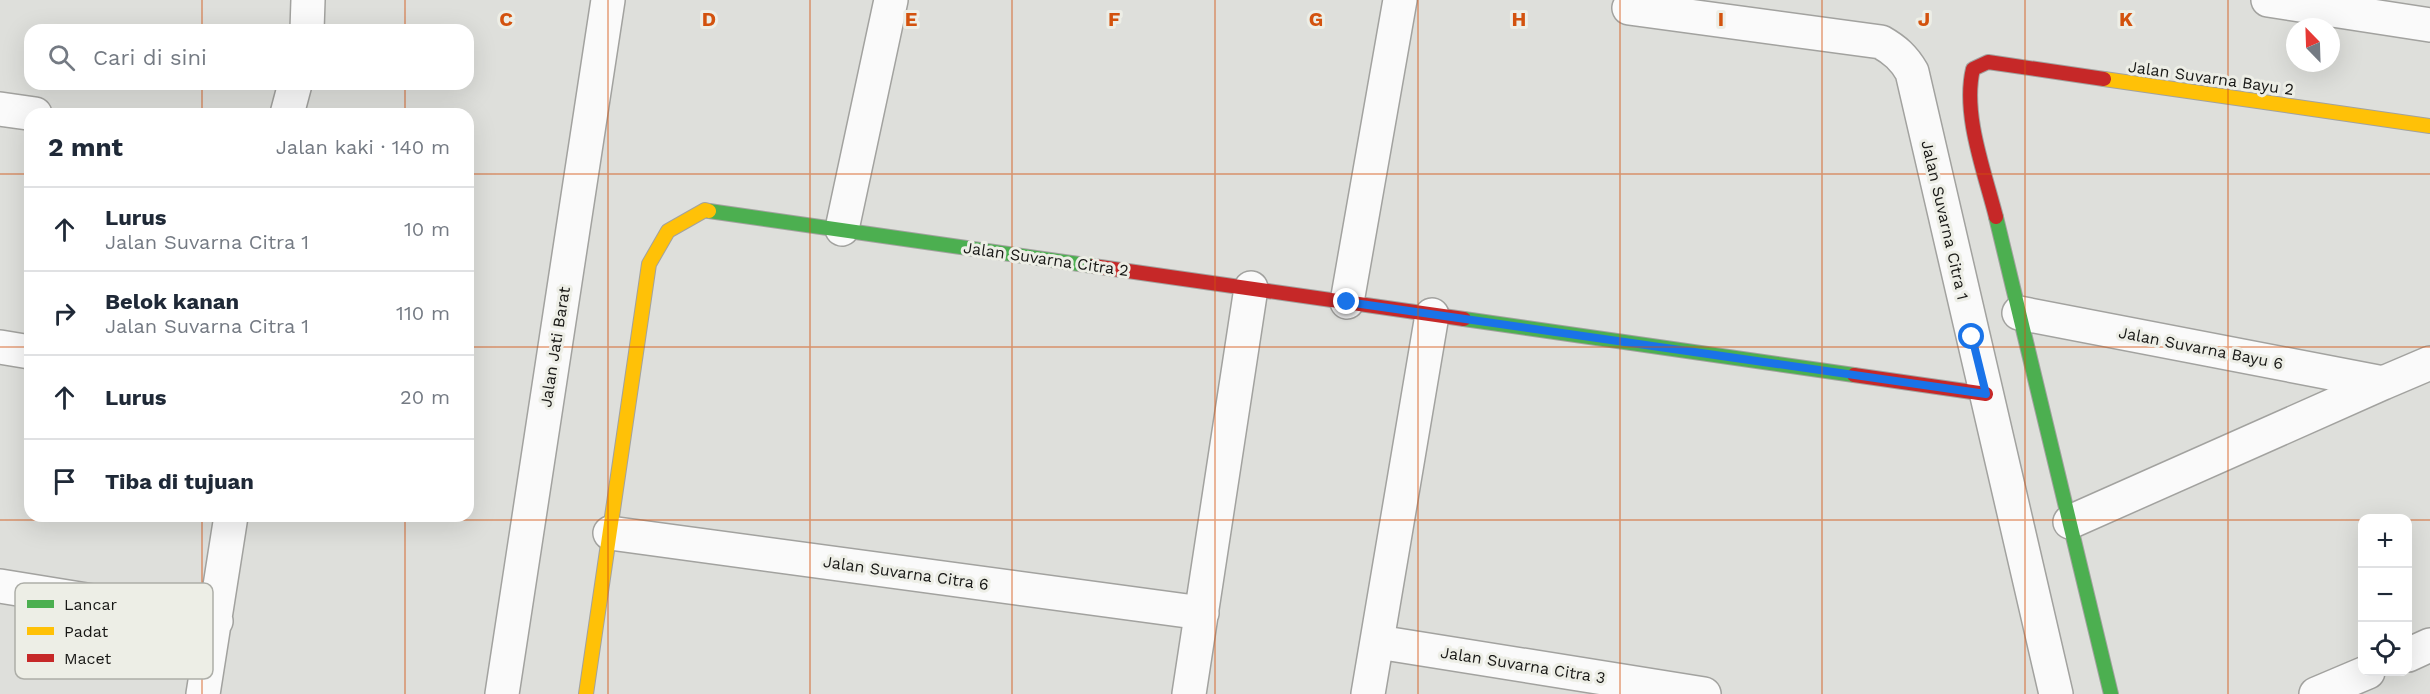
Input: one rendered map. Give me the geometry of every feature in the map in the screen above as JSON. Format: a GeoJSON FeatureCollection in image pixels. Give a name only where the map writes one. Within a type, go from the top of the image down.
{"type":"FeatureCollection","features":[{"type":"Feature","properties":{"kind":"street"},"geometry":{"type":"LineString","coordinates":[[306,24],[308,0]]}},
{"type":"Feature","properties":{"kind":"street","name":"Jalan Jati Barat"},"geometry":{"type":"LineString","coordinates":[[502,694],[608,0]]}},
{"type":"Feature","properties":{"kind":"street"},"geometry":{"type":"LineString","coordinates":[[842,230],[891,0]]}},
{"type":"Feature","properties":{"kind":"street"},"geometry":{"type":"LineString","coordinates":[[1347,302],[1400,0]]}},
{"type":"Feature","properties":{"kind":"street"},"geometry":{"type":"LineString","coordinates":[[2268,0],[2430,25]]}},
{"type":"Feature","properties":{"kind":"street","name":"Jalan Suvarna Citra 1"},"geometry":{"type":"LineString","coordinates":[[1629,8],[1881,42],[1895,50],[1905,60],[1912,72],[2056,694]]}},
{"type":"Feature","properties":{"kind":"street","name":"Jalan Suvarna Bayu 2"},"geometry":{"type":"LineString","coordinates":[[2019,313],[1972,118],[1969,86],[1973,69],[1988,62],[2430,126]]}},
{"type":"Feature","properties":{"kind":"street"},"geometry":{"type":"LineString","coordinates":[[289,108],[293,90]]}},
{"type":"Feature","properties":{"kind":"street"},"geometry":{"type":"LineString","coordinates":[[0,109],[24,112]]}},
{"type":"Feature","properties":{"kind":"street","name":"Jalan Suvarna Citra 2"},"geometry":{"type":"LineString","coordinates":[[610,533],[649,264],[668,231],[705,210],[1432,315]]}},
{"type":"Feature","properties":{"kind":"street"},"geometry":{"type":"LineString","coordinates":[[1189,694],[1251,288]]}},
{"type":"Feature","properties":{"kind":"street"},"geometry":{"type":"LineString","coordinates":[[2019,313],[2111,694]]}},
{"type":"Feature","properties":{"kind":"street","name":"Jalan Suvarna Bayu 6"},"geometry":{"type":"LineString","coordinates":[[2019,313],[2383,383]]}},
{"type":"Feature","properties":{"kind":"street"},"geometry":{"type":"LineString","coordinates":[[1368,694],[1432,315],[1986,394]]}},
{"type":"Feature","properties":{"kind":"street"},"geometry":{"type":"LineString","coordinates":[[0,347],[24,351]]}},
{"type":"Feature","properties":{"kind":"street"},"geometry":{"type":"LineString","coordinates":[[2070,522],[2430,363]]}},
{"type":"Feature","properties":{"kind":"street"},"geometry":{"type":"LineString","coordinates":[[213,638],[230,522]]}},
{"type":"Feature","properties":{"kind":"street"},"geometry":{"type":"LineString","coordinates":[[586,694],[610,533]]}},
{"type":"Feature","properties":{"kind":"street","name":"Jalan Suvarna Citra 6"},"geometry":{"type":"LineString","coordinates":[[610,533],[1202,613]]}},
{"type":"Feature","properties":{"kind":"street"},"geometry":{"type":"LineString","coordinates":[[0,586],[15,588]]}},
{"type":"Feature","properties":{"kind":"street","name":"Jalan Suvarna Citra 3"},"geometry":{"type":"LineString","coordinates":[[1378,642],[1704,694]]}},
{"type":"Feature","properties":{"kind":"street"},"geometry":{"type":"LineString","coordinates":[[2412,653],[2430,645]]}},
{"type":"Feature","properties":{"kind":"street"},"geometry":{"type":"LineString","coordinates":[[2316,694],[2359,676]]}},
{"type":"Feature","properties":{"kind":"street"},"geometry":{"type":"LineString","coordinates":[[203,694],[206,679]]}},
{"type":"Feature","properties":{"kind":"traffic: fast"},"geometry":{"type":"LineString","coordinates":[[709,211],[1093,266]]}},
{"type":"Feature","properties":{"kind":"traffic: fast"},"geometry":{"type":"LineString","coordinates":[[1996,217],[2111,694]]}},
{"type":"Feature","properties":{"kind":"traffic: fast"},"geometry":{"type":"LineString","coordinates":[[1464,319],[1854,375]]}},
{"type":"Feature","properties":{"kind":"traffic: slow"},"geometry":{"type":"LineString","coordinates":[[2104,79],[2430,126]]}},
{"type":"Feature","properties":{"kind":"traffic: slow"},"geometry":{"type":"LineString","coordinates":[[586,694],[649,264],[668,231],[705,210],[709,211]]}},
{"type":"Feature","properties":{"kind":"traffic: jam"},"geometry":{"type":"LineString","coordinates":[[1996,217],[1976,143],[1970,105],[1973,69],[1988,62],[2104,79]]}},
{"type":"Feature","properties":{"kind":"traffic: jam"},"geometry":{"type":"LineString","coordinates":[[1093,266],[1464,319]]}},
{"type":"Feature","properties":{"kind":"traffic: jam"},"geometry":{"type":"LineString","coordinates":[[1854,375],[1986,394]]}},
{"type":"Feature","properties":{"kind":"route"},"geometry":{"type":"LineString","coordinates":[[1347,302],[1986,394],[1972,337]]}}]}
